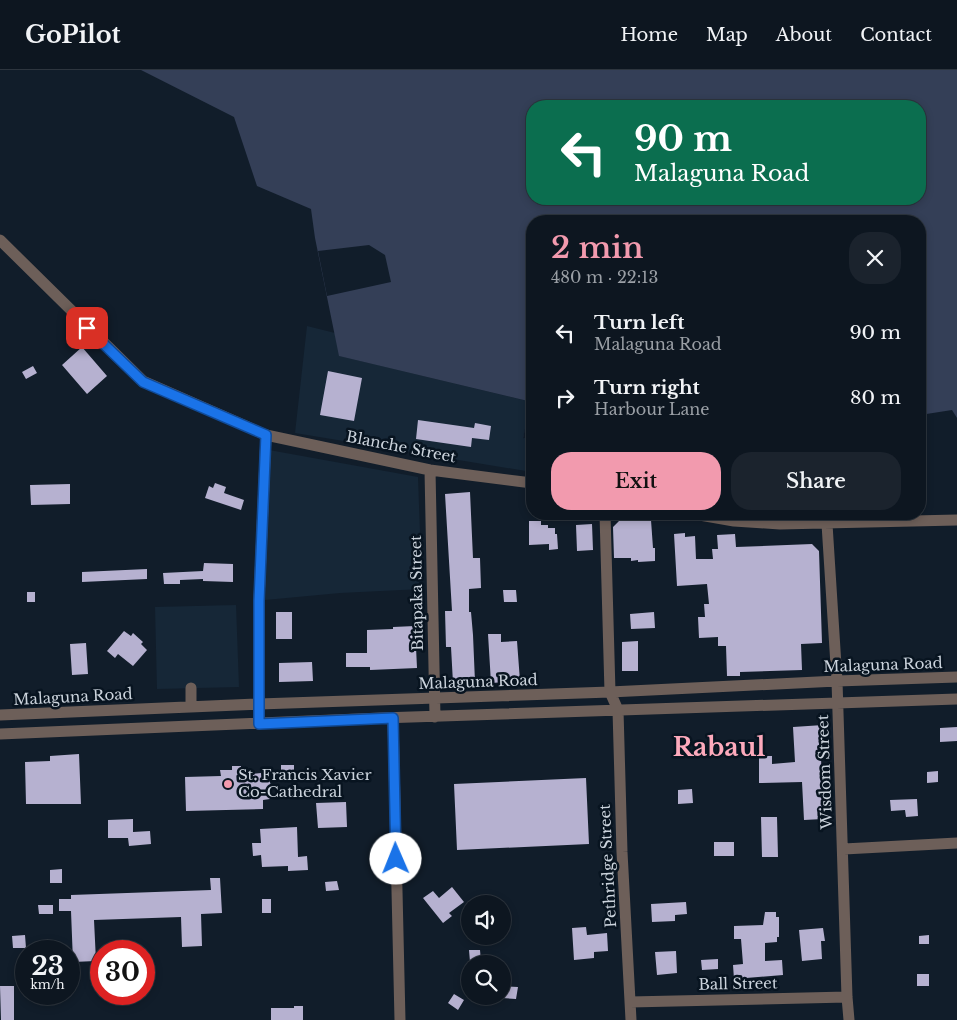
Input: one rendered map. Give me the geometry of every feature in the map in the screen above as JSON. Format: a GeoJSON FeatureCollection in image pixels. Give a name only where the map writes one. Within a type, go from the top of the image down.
{"type":"FeatureCollection","features":[{"type":"Feature","properties":{"kind":"street","name":"Blanche Street"},"geometry":{"type":"LineString","coordinates":[[0,240],[143,382],[266,435],[430,470],[526,482]]}},
{"type":"Feature","properties":{"kind":"street"},"geometry":{"type":"LineString","coordinates":[[259,724],[259,601],[266,435]]}},
{"type":"Feature","properties":{"kind":"street","name":"Bitapaka Street"},"geometry":{"type":"LineString","coordinates":[[430,470],[435,716]]}},
{"type":"Feature","properties":{"kind":"street"},"geometry":{"type":"LineString","coordinates":[[604,520],[610,692],[618,710]]}},
{"type":"Feature","properties":{"kind":"street"},"geometry":{"type":"LineString","coordinates":[[728,520],[780,524],[957,520]]}},
{"type":"Feature","properties":{"kind":"street","name":"Wisdom Street"},"geometry":{"type":"LineString","coordinates":[[827,524],[837,681],[849,1020]]}},
{"type":"Feature","properties":{"kind":"street","name":"Malaguna Road"},"geometry":{"type":"LineString","coordinates":[[0,715],[957,677]]}},
{"type":"Feature","properties":{"kind":"street"},"geometry":{"type":"LineString","coordinates":[[191,688],[191,707]]}},
{"type":"Feature","properties":{"kind":"street"},"geometry":{"type":"LineString","coordinates":[[0,734],[435,716],[957,699]]}},
{"type":"Feature","properties":{"kind":"street","name":"Pethridge Street"},"geometry":{"type":"LineString","coordinates":[[618,710],[622,852],[631,1020]]}},
{"type":"Feature","properties":{"kind":"street"},"geometry":{"type":"LineString","coordinates":[[393,718],[400,1020]]}},
{"type":"Feature","properties":{"kind":"street"},"geometry":{"type":"LineString","coordinates":[[844,849],[957,843]]}},
{"type":"Feature","properties":{"kind":"street","name":"Ball Street"},"geometry":{"type":"LineString","coordinates":[[630,1002],[847,997]]}},
{"type":"Feature","properties":{"kind":"shaded area"},"geometry":{"type":"Polygon","coordinates":[[[141,70],[957,70],[957,418],[952,410],[926,414],[926,215],[526,215],[526,401],[339,356],[311,209],[257,186],[234,117],[141,70]]]}},
{"type":"Feature","properties":{"kind":"shaded area"},"geometry":{"type":"Polygon","coordinates":[[[307,326],[335,333],[340,356],[526,401],[526,426],[523,438],[526,439],[526,471],[295,433],[307,326]]]}},
{"type":"Feature","properties":{"kind":"shaded area"},"geometry":{"type":"Polygon","coordinates":[[[526,426],[526,439],[523,438],[526,426]]]}},
{"type":"Feature","properties":{"kind":"shaded area"},"geometry":{"type":"Polygon","coordinates":[[[269,450],[418,477],[422,589],[340,593],[265,600],[269,450]]]}},
{"type":"Feature","properties":{"kind":"shaded area"},"geometry":{"type":"Polygon","coordinates":[[[236,605],[239,687],[157,689],[155,607],[236,605]]]}},
{"type":"Feature","properties":{"kind":"pier"},"geometry":{"type":"Polygon","coordinates":[[[369,245],[385,255],[391,282],[327,296],[318,251],[369,245]]]}},
{"type":"Feature","properties":{"kind":"pier"},"geometry":{"type":"Polygon","coordinates":[[[526,424],[526,439],[523,438],[526,424]]]}},
{"type":"Feature","properties":{"kind":"building"},"geometry":{"type":"Polygon","coordinates":[[[82,347],[107,376],[87,394],[62,365],[82,347]]]}},
{"type":"Feature","properties":{"kind":"building"},"geometry":{"type":"Polygon","coordinates":[[[33,366],[37,373],[26,379],[22,372],[33,366]]]}},
{"type":"Feature","properties":{"kind":"building"},"geometry":{"type":"Polygon","coordinates":[[[328,371],[362,378],[354,421],[320,415],[328,371]]]}},
{"type":"Feature","properties":{"kind":"building"},"geometry":{"type":"Polygon","coordinates":[[[418,420],[474,428],[475,423],[491,426],[489,440],[472,438],[471,447],[416,439],[418,420]]]}},
{"type":"Feature","properties":{"kind":"building"},"geometry":{"type":"Polygon","coordinates":[[[215,483],[226,487],[224,493],[244,500],[241,510],[205,498],[209,486],[213,488],[215,483]]]}},
{"type":"Feature","properties":{"kind":"building"},"geometry":{"type":"Polygon","coordinates":[[[70,484],[70,504],[31,505],[30,485],[70,484]]]}},
{"type":"Feature","properties":{"kind":"building"},"geometry":{"type":"Polygon","coordinates":[[[470,492],[473,558],[480,558],[481,588],[469,589],[475,682],[453,683],[451,647],[446,647],[445,611],[452,611],[445,494],[470,492]]]}},
{"type":"Feature","properties":{"kind":"building"},"geometry":{"type":"Polygon","coordinates":[[[651,520],[655,561],[638,562],[638,560],[631,561],[631,558],[614,558],[613,527],[619,521],[651,520]]]}},
{"type":"Feature","properties":{"kind":"building"},"geometry":{"type":"Polygon","coordinates":[[[529,521],[541,521],[541,525],[555,528],[558,549],[549,550],[549,544],[529,545],[529,521]]]}},
{"type":"Feature","properties":{"kind":"building"},"geometry":{"type":"Polygon","coordinates":[[[592,524],[593,550],[577,551],[576,525],[592,524]]]}},
{"type":"Feature","properties":{"kind":"building"},"geometry":{"type":"Polygon","coordinates":[[[685,533],[685,537],[695,536],[696,559],[713,559],[712,549],[718,549],[717,535],[735,534],[736,547],[812,544],[819,551],[822,643],[801,644],[802,670],[740,672],[740,676],[727,676],[726,646],[718,646],[718,637],[699,638],[698,617],[705,617],[704,604],[709,604],[707,584],[677,586],[674,534],[685,533]]]}},
{"type":"Feature","properties":{"kind":"building"},"geometry":{"type":"Polygon","coordinates":[[[204,563],[233,564],[233,582],[203,581],[203,579],[180,580],[180,584],[164,584],[163,573],[203,571],[204,563]]]}},
{"type":"Feature","properties":{"kind":"building"},"geometry":{"type":"Polygon","coordinates":[[[147,569],[147,579],[82,582],[82,572],[147,569]]]}},
{"type":"Feature","properties":{"kind":"building"},"geometry":{"type":"Polygon","coordinates":[[[503,590],[516,590],[517,602],[504,602],[503,590]]]}},
{"type":"Feature","properties":{"kind":"building"},"geometry":{"type":"Polygon","coordinates":[[[27,592],[35,592],[35,602],[27,602],[27,592]]]}},
{"type":"Feature","properties":{"kind":"building"},"geometry":{"type":"Polygon","coordinates":[[[276,612],[292,612],[292,639],[276,639],[276,612]]]}},
{"type":"Feature","properties":{"kind":"building"},"geometry":{"type":"Polygon","coordinates":[[[654,612],[655,628],[631,629],[630,614],[654,612]]]}},
{"type":"Feature","properties":{"kind":"building"},"geometry":{"type":"Polygon","coordinates":[[[415,626],[417,668],[370,670],[370,667],[346,667],[346,653],[367,653],[367,630],[415,626]]]}},
{"type":"Feature","properties":{"kind":"building"},"geometry":{"type":"Polygon","coordinates":[[[124,631],[131,636],[133,633],[143,642],[141,644],[147,650],[133,666],[118,654],[115,658],[107,651],[124,631]]]}},
{"type":"Feature","properties":{"kind":"building"},"geometry":{"type":"Polygon","coordinates":[[[488,634],[501,634],[501,642],[517,641],[520,681],[491,683],[488,634]]]}},
{"type":"Feature","properties":{"kind":"building"},"geometry":{"type":"Polygon","coordinates":[[[638,641],[638,671],[622,671],[622,642],[638,641]]]}},
{"type":"Feature","properties":{"kind":"building"},"geometry":{"type":"Polygon","coordinates":[[[86,643],[88,674],[72,675],[70,644],[86,643]]]}},
{"type":"Feature","properties":{"kind":"building"},"geometry":{"type":"Polygon","coordinates":[[[312,662],[313,681],[279,682],[279,663],[312,662]]]}},
{"type":"Feature","properties":{"kind":"building"},"geometry":{"type":"Polygon","coordinates":[[[823,725],[825,757],[821,757],[823,819],[804,820],[802,782],[759,783],[759,756],[772,756],[772,764],[795,762],[793,727],[823,725]]]}},
{"type":"Feature","properties":{"kind":"building"},"geometry":{"type":"Polygon","coordinates":[[[957,727],[957,741],[940,742],[940,728],[957,727]]]}},
{"type":"Feature","properties":{"kind":"building"},"geometry":{"type":"Polygon","coordinates":[[[79,754],[81,804],[26,804],[25,762],[50,761],[50,756],[79,754]]]}},
{"type":"Feature","properties":{"kind":"building"},"geometry":{"type":"Polygon","coordinates":[[[281,765],[294,765],[294,779],[281,779],[281,765]]]}},
{"type":"Feature","properties":{"kind":"building","name":"St. Francis Xavier Co-Cathedral"},"geometry":{"type":"Polygon","coordinates":[[[232,766],[241,766],[241,769],[251,769],[251,774],[261,773],[262,780],[269,779],[272,789],[270,799],[263,800],[263,809],[186,811],[185,777],[221,776],[220,770],[232,770],[232,766]]]}},
{"type":"Feature","properties":{"kind":"building"},"geometry":{"type":"Polygon","coordinates":[[[938,771],[938,782],[927,783],[927,772],[938,771]]]}},
{"type":"Feature","properties":{"kind":"building"},"geometry":{"type":"Polygon","coordinates":[[[586,778],[589,844],[457,850],[454,784],[586,778]]]}},
{"type":"Feature","properties":{"kind":"building"},"geometry":{"type":"Polygon","coordinates":[[[692,789],[693,803],[678,804],[678,790],[692,789]]]}},
{"type":"Feature","properties":{"kind":"building"},"geometry":{"type":"Polygon","coordinates":[[[917,799],[918,816],[906,817],[905,810],[891,811],[890,800],[917,799]]]}},
{"type":"Feature","properties":{"kind":"building"},"geometry":{"type":"Polygon","coordinates":[[[346,802],[347,827],[318,828],[316,803],[346,802]]]}},
{"type":"Feature","properties":{"kind":"building"},"geometry":{"type":"Polygon","coordinates":[[[761,817],[777,817],[778,857],[762,857],[761,817]]]}},
{"type":"Feature","properties":{"kind":"building"},"geometry":{"type":"Polygon","coordinates":[[[133,819],[133,832],[150,831],[151,844],[129,846],[128,838],[108,838],[108,820],[133,819]]]}},
{"type":"Feature","properties":{"kind":"building"},"geometry":{"type":"Polygon","coordinates":[[[297,827],[298,857],[307,856],[308,870],[288,871],[288,866],[262,867],[261,855],[253,856],[252,843],[261,843],[260,829],[297,827]]]}},
{"type":"Feature","properties":{"kind":"building"},"geometry":{"type":"Polygon","coordinates":[[[714,842],[734,842],[734,856],[714,856],[714,842]]]}},
{"type":"Feature","properties":{"kind":"building"},"geometry":{"type":"Polygon","coordinates":[[[62,869],[62,883],[50,883],[50,870],[62,869]]]}},
{"type":"Feature","properties":{"kind":"building"},"geometry":{"type":"Polygon","coordinates":[[[210,878],[220,878],[222,913],[201,914],[202,946],[182,947],[181,917],[94,920],[95,940],[90,940],[90,961],[80,962],[80,940],[72,940],[71,911],[59,911],[59,899],[71,899],[71,895],[211,890],[210,878]]]}},
{"type":"Feature","properties":{"kind":"building"},"geometry":{"type":"Polygon","coordinates":[[[337,881],[339,890],[326,891],[325,882],[337,881]]]}},
{"type":"Feature","properties":{"kind":"building"},"geometry":{"type":"Polygon","coordinates":[[[452,887],[461,898],[461,904],[449,913],[452,916],[443,923],[423,898],[433,891],[439,898],[452,887]]]}},
{"type":"Feature","properties":{"kind":"building"},"geometry":{"type":"Polygon","coordinates":[[[262,899],[271,899],[271,913],[262,913],[262,899]]]}},
{"type":"Feature","properties":{"kind":"building"},"geometry":{"type":"Polygon","coordinates":[[[686,902],[687,914],[675,915],[675,921],[652,922],[651,904],[686,902]]]}},
{"type":"Feature","properties":{"kind":"building"},"geometry":{"type":"Polygon","coordinates":[[[38,905],[53,905],[53,914],[39,914],[38,905]]]}},
{"type":"Feature","properties":{"kind":"building"},"geometry":{"type":"Polygon","coordinates":[[[765,912],[776,912],[776,917],[779,917],[779,937],[777,937],[777,942],[765,943],[765,961],[782,960],[783,975],[734,979],[733,965],[743,964],[741,939],[734,939],[734,926],[763,925],[765,912]]]}},
{"type":"Feature","properties":{"kind":"building"},"geometry":{"type":"Polygon","coordinates":[[[586,927],[587,935],[607,933],[608,951],[594,952],[594,958],[574,960],[572,928],[586,927]]]}},
{"type":"Feature","properties":{"kind":"building"},"geometry":{"type":"Polygon","coordinates":[[[823,928],[825,941],[821,941],[822,959],[802,961],[799,930],[823,928]]]}},
{"type":"Feature","properties":{"kind":"building"},"geometry":{"type":"Polygon","coordinates":[[[25,935],[25,940],[15,940],[15,948],[13,948],[12,936],[25,935]]]}},
{"type":"Feature","properties":{"kind":"building"},"geometry":{"type":"Polygon","coordinates":[[[929,935],[929,944],[919,944],[919,936],[929,935]]]}},
{"type":"Feature","properties":{"kind":"building"},"geometry":{"type":"Polygon","coordinates":[[[469,950],[480,950],[480,955],[469,955],[469,950]]]}},
{"type":"Feature","properties":{"kind":"building"},"geometry":{"type":"Polygon","coordinates":[[[676,951],[677,973],[657,975],[655,952],[676,951]]]}},
{"type":"Feature","properties":{"kind":"building"},"geometry":{"type":"Polygon","coordinates":[[[718,959],[718,969],[702,970],[701,960],[718,959]]]}},
{"type":"Feature","properties":{"kind":"building"},"geometry":{"type":"Polygon","coordinates":[[[917,974],[929,974],[929,986],[917,986],[917,974]]]}},
{"type":"Feature","properties":{"kind":"building"},"geometry":{"type":"Polygon","coordinates":[[[0,986],[14,986],[14,1020],[1,1020],[0,986]]]}},
{"type":"Feature","properties":{"kind":"building"},"geometry":{"type":"Polygon","coordinates":[[[511,987],[518,987],[516,999],[511,999],[511,987]]]}},
{"type":"Feature","properties":{"kind":"building"},"geometry":{"type":"Polygon","coordinates":[[[454,994],[461,998],[461,1005],[458,1010],[448,1003],[454,994]]]}},
{"type":"Feature","properties":{"kind":"building"},"geometry":{"type":"Polygon","coordinates":[[[294,1006],[303,1006],[303,1020],[271,1020],[271,1008],[294,1008],[294,1006]]]}},
{"type":"Feature","properties":{"kind":"place","name":"St. Francis Xavier Co-Cathedral"},"geometry":{"type":"Point","coordinates":[228,784]}},
{"type":"Feature","properties":{"kind":"district","name":"Rabaul"},"geometry":{"type":"Point","coordinates":[719,747]}},
{"type":"Feature","properties":{"kind":"route"},"geometry":{"type":"LineString","coordinates":[[87,328],[143,382],[266,435],[259,601],[259,724],[393,718],[396,859]]}}]}
